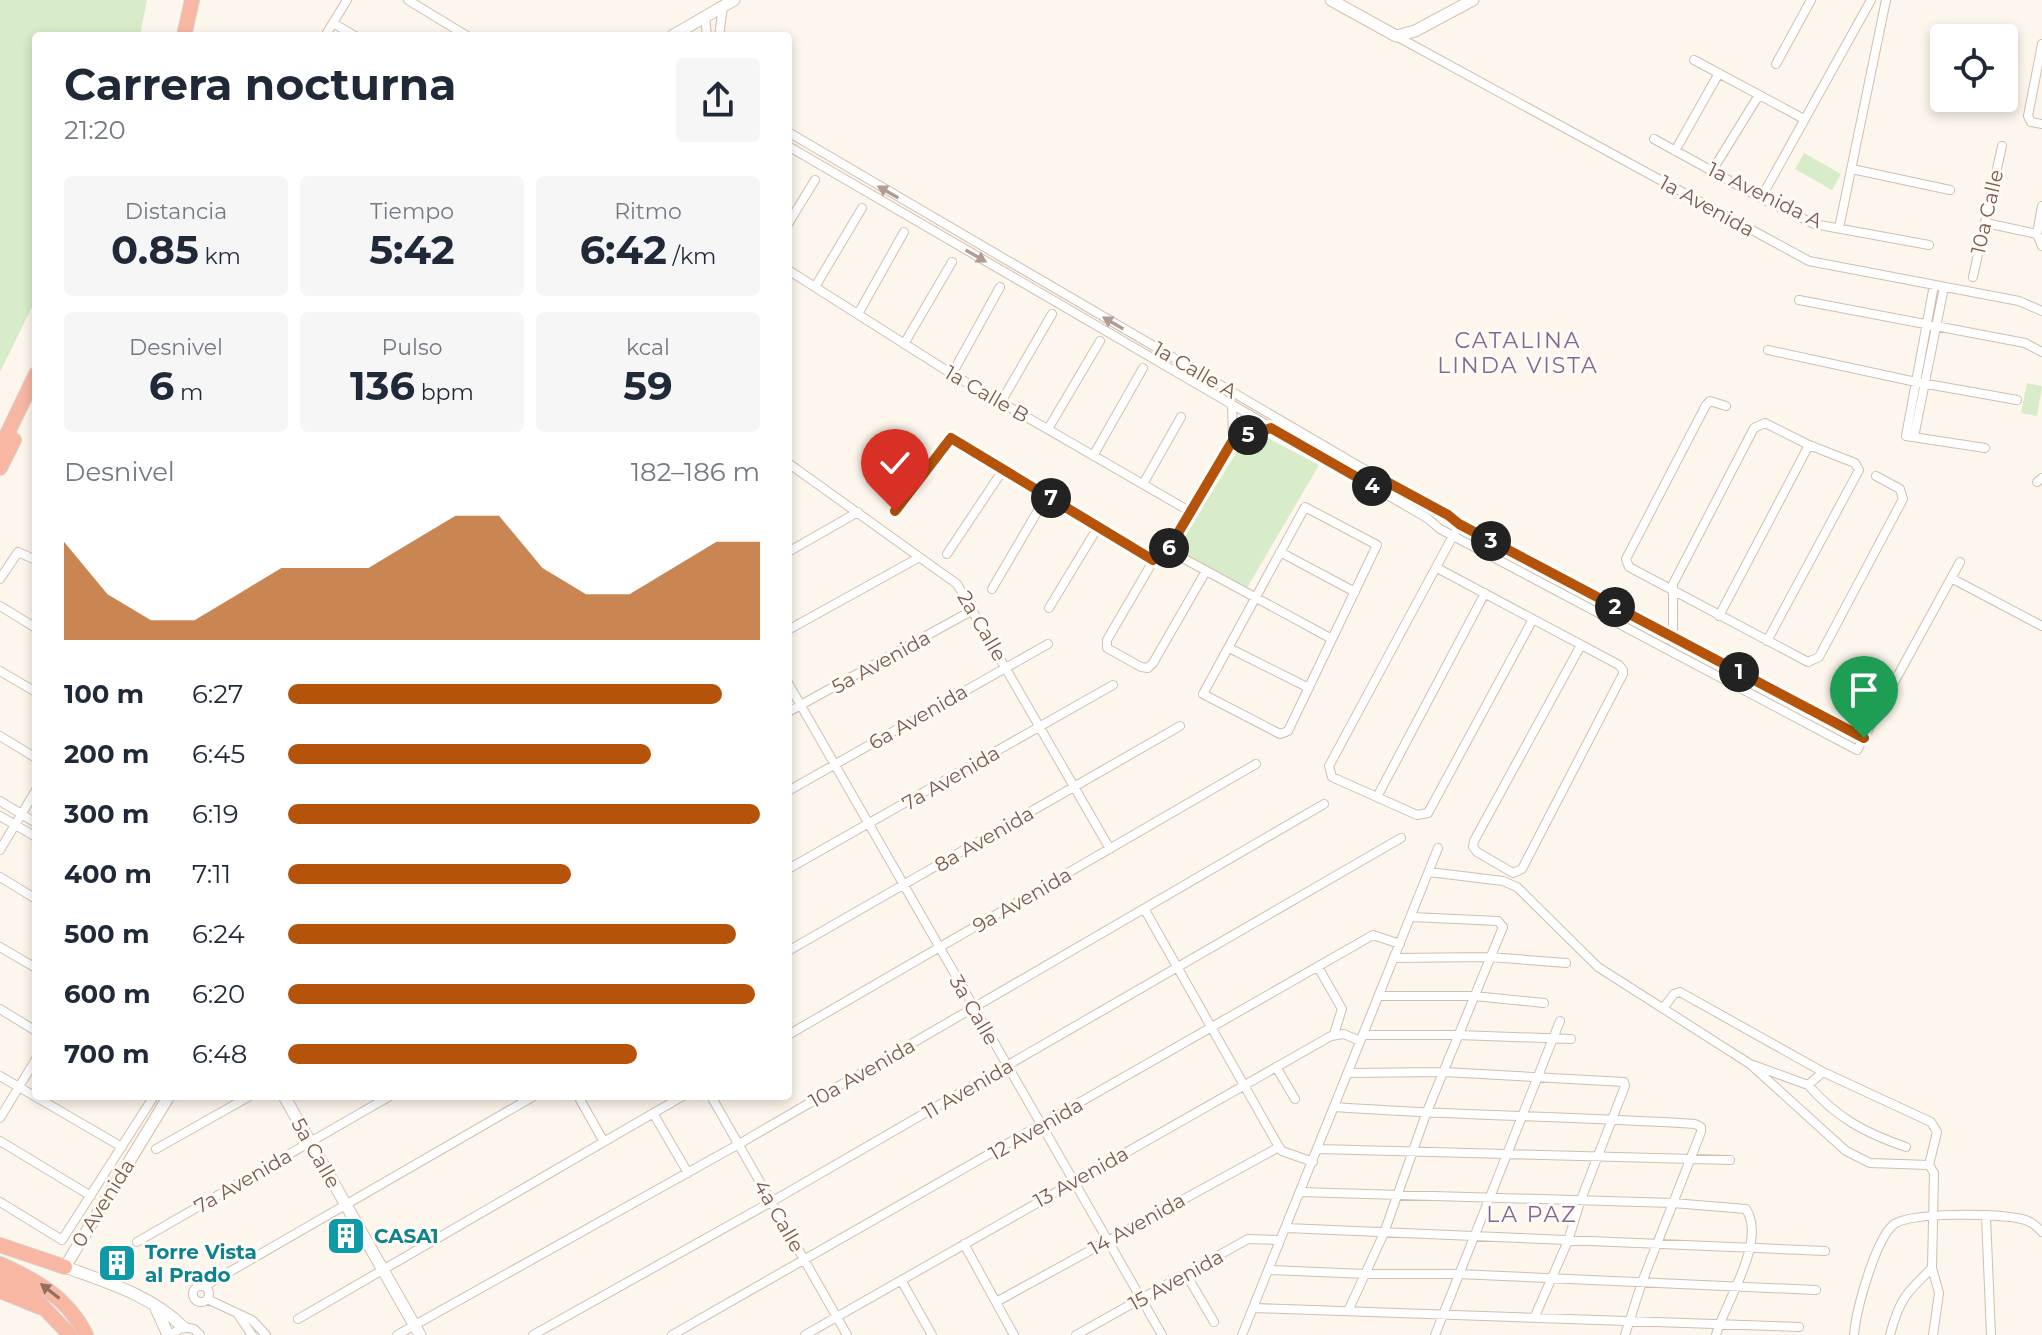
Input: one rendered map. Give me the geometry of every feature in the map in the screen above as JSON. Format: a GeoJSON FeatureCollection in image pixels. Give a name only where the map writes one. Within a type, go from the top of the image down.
{"type":"FeatureCollection","features":[{"type":"Feature","properties":{"kind":"highway"},"geometry":{"type":"LineString","coordinates":[[176,32],[183,0]]}},
{"type":"Feature","properties":{"kind":"highway"},"geometry":{"type":"LineString","coordinates":[[185,32],[192,0]]}},
{"type":"Feature","properties":{"kind":"highway"},"geometry":{"type":"LineString","coordinates":[[0,449],[32,382]]}},
{"type":"Feature","properties":{"kind":"highway"},"geometry":{"type":"LineString","coordinates":[[0,468],[32,403]]}},
{"type":"Feature","properties":{"kind":"highway"},"geometry":{"type":"LineString","coordinates":[[0,1245],[65,1267]]}},
{"type":"Feature","properties":{"kind":"highway"},"geometry":{"type":"LineString","coordinates":[[0,1264],[23,1274],[59,1298],[73,1313],[86,1335]]}},
{"type":"Feature","properties":{"kind":"highway"},"geometry":{"type":"LineString","coordinates":[[0,1275],[27,1290],[70,1335]]}},
{"type":"Feature","properties":{"kind":"highway"},"geometry":{"type":"LineString","coordinates":[[0,1291],[44,1308]]}},
{"type":"Feature","properties":{"kind":"highway"},"geometry":{"type":"LineString","coordinates":[[0,1299],[12,1304],[44,1308]]}},
{"type":"Feature","properties":{"kind":"street"},"geometry":{"type":"LineString","coordinates":[[327,32],[347,0]]}},
{"type":"Feature","properties":{"kind":"street"},"geometry":{"type":"LineString","coordinates":[[408,0],[460,32]]}},
{"type":"Feature","properties":{"kind":"street"},"geometry":{"type":"LineString","coordinates":[[679,32],[734,0]]}},
{"type":"Feature","properties":{"kind":"street","name":"1a Avenida"},"geometry":{"type":"LineString","coordinates":[[1331,0],[1809,261],[2019,301],[2041,309]]}},
{"type":"Feature","properties":{"kind":"street"},"geometry":{"type":"LineString","coordinates":[[1396,36],[1415,31],[1473,0]]}},
{"type":"Feature","properties":{"kind":"street"},"geometry":{"type":"LineString","coordinates":[[1776,64],[1811,0]]}},
{"type":"Feature","properties":{"kind":"street"},"geometry":{"type":"LineString","coordinates":[[1761,198],[1871,0]]}},
{"type":"Feature","properties":{"kind":"street"},"geometry":{"type":"LineString","coordinates":[[1839,228],[1886,0]]}},
{"type":"Feature","properties":{"kind":"street"},"geometry":{"type":"LineString","coordinates":[[720,32],[723,6]]}},
{"type":"Feature","properties":{"kind":"street"},"geometry":{"type":"LineString","coordinates":[[705,17],[707,32]]}},
{"type":"Feature","properties":{"kind":"street"},"geometry":{"type":"LineString","coordinates":[[333,23],[348,32]]}},
{"type":"Feature","properties":{"kind":"street"},"geometry":{"type":"LineString","coordinates":[[2042,44],[2028,119],[2042,124]]}},
{"type":"Feature","properties":{"kind":"street"},"geometry":{"type":"LineString","coordinates":[[1694,60],[1804,119]]}},
{"type":"Feature","properties":{"kind":"street"},"geometry":{"type":"LineString","coordinates":[[1675,151],[1719,73]]}},
{"type":"Feature","properties":{"kind":"street"},"geometry":{"type":"LineString","coordinates":[[1712,171],[1759,95]]}},
{"type":"Feature","properties":{"kind":"street","name":"1a Calle A"},"geometry":{"type":"LineString","coordinates":[[792,135],[1459,524],[1864,738],[1857,750],[1454,535],[792,150]]}},
{"type":"Feature","properties":{"kind":"street","name":"1a Avenida A"},"geometry":{"type":"LineString","coordinates":[[1654,139],[1814,224],[1929,245]]}},
{"type":"Feature","properties":{"kind":"street"},"geometry":{"type":"LineString","coordinates":[[792,148],[801,141]]}},
{"type":"Feature","properties":{"kind":"street","name":"10a Calle"},"geometry":{"type":"LineString","coordinates":[[1973,277],[2002,146]]}},
{"type":"Feature","properties":{"kind":"street"},"geometry":{"type":"LineString","coordinates":[[1852,169],[1950,190]]}},
{"type":"Feature","properties":{"kind":"street"},"geometry":{"type":"LineString","coordinates":[[792,217],[815,180]]}},
{"type":"Feature","properties":{"kind":"street"},"geometry":{"type":"LineString","coordinates":[[1986,223],[2039,240],[2042,206]]}},
{"type":"Feature","properties":{"kind":"street"},"geometry":{"type":"LineString","coordinates":[[815,287],[862,208]]}},
{"type":"Feature","properties":{"kind":"street"},"geometry":{"type":"LineString","coordinates":[[858,314],[904,232]]}},
{"type":"Feature","properties":{"kind":"street"},"geometry":{"type":"LineString","coordinates":[[904,344],[952,262]]}},
{"type":"Feature","properties":{"kind":"street","name":"1a Calle B"},"geometry":{"type":"LineString","coordinates":[[792,273],[952,374],[1191,512]]}},
{"type":"Feature","properties":{"kind":"street"},"geometry":{"type":"LineString","coordinates":[[1932,326],[1934,285]]}},
{"type":"Feature","properties":{"kind":"street"},"geometry":{"type":"LineString","coordinates":[[952,374],[1000,287]]}},
{"type":"Feature","properties":{"kind":"street"},"geometry":{"type":"LineString","coordinates":[[1944,287],[1932,326],[1910,437],[1985,448]]}},
{"type":"Feature","properties":{"kind":"street"},"geometry":{"type":"LineString","coordinates":[[1799,300],[2025,343],[2042,352]]}},
{"type":"Feature","properties":{"kind":"street"},"geometry":{"type":"LineString","coordinates":[[1001,402],[1052,314]]}},
{"type":"Feature","properties":{"kind":"street"},"geometry":{"type":"LineString","coordinates":[[1048,429],[1100,341]]}},
{"type":"Feature","properties":{"kind":"street"},"geometry":{"type":"LineString","coordinates":[[1768,350],[2017,400]]}},
{"type":"Feature","properties":{"kind":"street"},"geometry":{"type":"LineString","coordinates":[[1093,456],[1143,368]]}},
{"type":"Feature","properties":{"kind":"street"},"geometry":{"type":"LineString","coordinates":[[1726,406],[1714,400],[1706,405],[1626,559],[1629,567],[1808,662],[1819,657],[1903,499],[1900,489],[1876,476]]}},
{"type":"Feature","properties":{"kind":"street"},"geometry":{"type":"LineString","coordinates":[[1206,571],[1148,668],[1107,648],[1107,640],[1153,560],[1168,550],[1233,440],[1232,405]]}},
{"type":"Feature","properties":{"kind":"street"},"geometry":{"type":"LineString","coordinates":[[1143,484],[1181,417]]}},
{"type":"Feature","properties":{"kind":"street"},"geometry":{"type":"LineString","coordinates":[[1667,649],[1673,637],[1673,584],[1756,425],[1765,423],[1855,463],[1859,472],[1767,641]]}},
{"type":"Feature","properties":{"kind":"street"},"geometry":{"type":"LineString","coordinates":[[1233,440],[1271,428]]}},
{"type":"Feature","properties":{"kind":"street"},"geometry":{"type":"LineString","coordinates":[[895,511],[951,438],[1153,560]]}},
{"type":"Feature","properties":{"kind":"street"},"geometry":{"type":"LineString","coordinates":[[1719,616],[1809,445]]}},
{"type":"Feature","properties":{"kind":"street","name":"2a Calle"},"geometry":{"type":"LineString","coordinates":[[792,467],[957,584],[1110,849]]}},
{"type":"Feature","properties":{"kind":"street"},"geometry":{"type":"LineString","coordinates":[[947,554],[1003,470]]}},
{"type":"Feature","properties":{"kind":"street"},"geometry":{"type":"LineString","coordinates":[[1381,491],[1387,482]]}},
{"type":"Feature","properties":{"kind":"street"},"geometry":{"type":"LineString","coordinates":[[992,589],[1047,495]]}},
{"type":"Feature","properties":{"kind":"street"},"geometry":{"type":"LineString","coordinates":[[1305,507],[1377,545],[1355,592],[1285,734],[1203,694],[1305,507]]}},
{"type":"Feature","properties":{"kind":"street"},"geometry":{"type":"LineString","coordinates":[[792,550],[858,512]]}},
{"type":"Feature","properties":{"kind":"street"},"geometry":{"type":"LineString","coordinates":[[1459,524],[1329,766],[1332,777],[1417,815],[1425,815],[1431,810],[1533,619]]}},
{"type":"Feature","properties":{"kind":"street"},"geometry":{"type":"LineString","coordinates":[[1049,608],[1098,527]]}},
{"type":"Feature","properties":{"kind":"street"},"geometry":{"type":"LineString","coordinates":[[1168,550],[1332,639]]}},
{"type":"Feature","properties":{"kind":"street"},"geometry":{"type":"LineString","coordinates":[[0,579],[18,552],[32,558]]}},
{"type":"Feature","properties":{"kind":"street"},"geometry":{"type":"LineString","coordinates":[[1280,552],[1355,592]]}},
{"type":"Feature","properties":{"kind":"street"},"geometry":{"type":"LineString","coordinates":[[792,628],[918,558]]}},
{"type":"Feature","properties":{"kind":"street"},"geometry":{"type":"LineString","coordinates":[[1864,738],[1960,562]]}},
{"type":"Feature","properties":{"kind":"street"},"geometry":{"type":"LineString","coordinates":[[1437,568],[1619,665],[1623,674],[1522,869],[1513,873],[1477,852],[1473,847],[1474,841],[1581,645]]}},
{"type":"Feature","properties":{"kind":"street"},"geometry":{"type":"LineString","coordinates":[[1951,578],[2042,626]]}},
{"type":"Feature","properties":{"kind":"street"},"geometry":{"type":"LineString","coordinates":[[1377,797],[1485,593]]}},
{"type":"Feature","properties":{"kind":"street"},"geometry":{"type":"LineString","coordinates":[[0,606],[32,626]]}},
{"type":"Feature","properties":{"kind":"street","name":"5a Avenida"},"geometry":{"type":"LineString","coordinates":[[792,710],[973,610]]}},
{"type":"Feature","properties":{"kind":"street","name":"6a Avenida"},"geometry":{"type":"LineString","coordinates":[[792,789],[1048,644]]}},
{"type":"Feature","properties":{"kind":"street"},"geometry":{"type":"LineString","coordinates":[[1684,658],[1690,646]]}},
{"type":"Feature","properties":{"kind":"street"},"geometry":{"type":"LineString","coordinates":[[1229,648],[1309,688]]}},
{"type":"Feature","properties":{"kind":"street"},"geometry":{"type":"LineString","coordinates":[[0,671],[32,690]]}},
{"type":"Feature","properties":{"kind":"street","name":"7a Avenida"},"geometry":{"type":"LineString","coordinates":[[792,867],[1113,685]]}},
{"type":"Feature","properties":{"kind":"street","name":"3a Calle"},"geometry":{"type":"LineString","coordinates":[[792,690],[1162,1335]]}},
{"type":"Feature","properties":{"kind":"street","name":"8a Avenida"},"geometry":{"type":"LineString","coordinates":[[792,949],[1180,726]]}},
{"type":"Feature","properties":{"kind":"street"},"geometry":{"type":"LineString","coordinates":[[0,736],[32,756]]}},
{"type":"Feature","properties":{"kind":"street","name":"9a Avenida"},"geometry":{"type":"LineString","coordinates":[[792,1033],[1256,764]]}},
{"type":"Feature","properties":{"kind":"street"},"geometry":{"type":"LineString","coordinates":[[0,850],[32,796]]}},
{"type":"Feature","properties":{"kind":"street"},"geometry":{"type":"LineString","coordinates":[[0,801],[32,821]]}},
{"type":"Feature","properties":{"kind":"street","name":"10a Avenida"},"geometry":{"type":"LineString","coordinates":[[397,1335],[417,1330],[1324,804]]}},
{"type":"Feature","properties":{"kind":"street"},"geometry":{"type":"LineString","coordinates":[[0,816],[32,835]]}},
{"type":"Feature","properties":{"kind":"street","name":"11 Avenida"},"geometry":{"type":"LineString","coordinates":[[533,1335],[1007,1067],[1401,838]]}},
{"type":"Feature","properties":{"kind":"street"},"geometry":{"type":"LineString","coordinates":[[1242,1335],[1438,848]]}},
{"type":"Feature","properties":{"kind":"street"},"geometry":{"type":"LineString","coordinates":[[1429,872],[1503,881],[1517,887],[1598,967],[1750,1064],[1846,1151],[1870,1163],[1929,1165]]}},
{"type":"Feature","properties":{"kind":"street"},"geometry":{"type":"LineString","coordinates":[[0,877],[32,897]]}},
{"type":"Feature","properties":{"kind":"street"},"geometry":{"type":"LineString","coordinates":[[1145,910],[1279,1147],[1282,1151],[1313,1162]]}},
{"type":"Feature","properties":{"kind":"street"},"geometry":{"type":"LineString","coordinates":[[1349,1309],[1384,1233],[1426,1114],[1503,927],[1501,923],[1411,917]]}},
{"type":"Feature","properties":{"kind":"street","name":"12 Avenida"},"geometry":{"type":"LineString","coordinates":[[672,1335],[1373,935],[1400,944]]}},
{"type":"Feature","properties":{"kind":"street"},"geometry":{"type":"LineString","coordinates":[[0,947],[32,966]]}},
{"type":"Feature","properties":{"kind":"street"},"geometry":{"type":"LineString","coordinates":[[1394,958],[1490,957],[1566,963]]}},
{"type":"Feature","properties":{"kind":"street"},"geometry":{"type":"LineString","coordinates":[[1318,967],[1342,1009],[1334,1034],[1362,1038],[1459,1035],[1571,1039]]}},
{"type":"Feature","properties":{"kind":"street"},"geometry":{"type":"LineString","coordinates":[[1664,1007],[1674,994],[1680,992],[1823,1072],[1935,1126],[1937,1132],[1929,1165],[1934,1173],[1932,1268],[1939,1293],[1933,1335]]}},
{"type":"Feature","properties":{"kind":"street"},"geometry":{"type":"LineString","coordinates":[[1379,996],[1474,996],[1544,1003]]}},
{"type":"Feature","properties":{"kind":"street"},"geometry":{"type":"LineString","coordinates":[[0,1009],[32,1029]]}},
{"type":"Feature","properties":{"kind":"street"},"geometry":{"type":"LineString","coordinates":[[1435,1335],[1560,1021]]}},
{"type":"Feature","properties":{"kind":"street","name":"13 Avenida"},"geometry":{"type":"LineString","coordinates":[[805,1335],[1334,1034]]}},
{"type":"Feature","properties":{"kind":"street"},"geometry":{"type":"LineString","coordinates":[[1750,1064],[1808,1085],[1827,1107],[1868,1134],[1906,1147]]}},
{"type":"Feature","properties":{"kind":"street"},"geometry":{"type":"LineString","coordinates":[[0,1118],[32,1066]]}},
{"type":"Feature","properties":{"kind":"street"},"geometry":{"type":"LineString","coordinates":[[1276,1067],[1295,1099]]}},
{"type":"Feature","properties":{"kind":"street"},"geometry":{"type":"LineString","coordinates":[[1348,1073],[1444,1072],[1624,1082],[1615,1118],[1597,1155],[1568,1241],[1535,1316]]}},
{"type":"Feature","properties":{"kind":"street"},"geometry":{"type":"LineString","coordinates":[[1808,1085],[1823,1072]]}},
{"type":"Feature","properties":{"kind":"street"},"geometry":{"type":"LineString","coordinates":[[0,1076],[32,1095]]}},
{"type":"Feature","properties":{"kind":"street"},"geometry":{"type":"LineString","coordinates":[[41,1100],[122,1147]]}},
{"type":"Feature","properties":{"kind":"street"},"geometry":{"type":"LineString","coordinates":[[0,1202],[62,1240],[149,1100]]}},
{"type":"Feature","properties":{"kind":"street","name":"0 Avenida"},"geometry":{"type":"LineString","coordinates":[[167,1100],[65,1267],[107,1282],[169,1313],[183,1327]]}},
{"type":"Feature","properties":{"kind":"street"},"geometry":{"type":"LineString","coordinates":[[156,1149],[243,1100]]}},
{"type":"Feature","properties":{"kind":"street","name":"5a Calle"},"geometry":{"type":"LineString","coordinates":[[286,1100],[417,1330]]}},
{"type":"Feature","properties":{"kind":"street","name":"7a Avenida"},"geometry":{"type":"LineString","coordinates":[[137,1242],[383,1100]]}},
{"type":"Feature","properties":{"kind":"street"},"geometry":{"type":"LineString","coordinates":[[266,1335],[252,1320],[207,1299],[198,1301],[193,1296],[195,1289],[526,1100]]}},
{"type":"Feature","properties":{"kind":"street"},"geometry":{"type":"LineString","coordinates":[[580,1100],[604,1142]]}},
{"type":"Feature","properties":{"kind":"street"},"geometry":{"type":"LineString","coordinates":[[298,1319],[676,1100]]}},
{"type":"Feature","properties":{"kind":"street","name":"4a Calle"},"geometry":{"type":"LineString","coordinates":[[713,1100],[847,1335]]}},
{"type":"Feature","properties":{"kind":"street"},"geometry":{"type":"LineString","coordinates":[[1335,1107],[1521,1118],[1615,1118],[1701,1127],[1625,1335]]}},
{"type":"Feature","properties":{"kind":"street"},"geometry":{"type":"LineString","coordinates":[[653,1113],[688,1173]]}},
{"type":"Feature","properties":{"kind":"street"},"geometry":{"type":"LineString","coordinates":[[0,1141],[91,1196]]}},
{"type":"Feature","properties":{"kind":"street","name":"14 Avenida"},"geometry":{"type":"LineString","coordinates":[[996,1302],[1279,1147]]}},
{"type":"Feature","properties":{"kind":"street"},"geometry":{"type":"LineString","coordinates":[[1318,1149],[1730,1160]]}},
{"type":"Feature","properties":{"kind":"street"},"geometry":{"type":"LineString","coordinates":[[1300,1192],[1673,1203],[1746,1209],[1750,1216],[1752,1247],[1716,1335]]}},
{"type":"Feature","properties":{"kind":"street"},"geometry":{"type":"LineString","coordinates":[[1854,1335],[1862,1295],[1888,1232],[1901,1221],[1931,1215],[1986,1216],[2022,1219],[2035,1224],[2042,1232]]}},
{"type":"Feature","properties":{"kind":"street"},"geometry":{"type":"LineString","coordinates":[[1986,1216],[1991,1335]]}},
{"type":"Feature","properties":{"kind":"street"},"geometry":{"type":"LineString","coordinates":[[1286,1228],[1825,1251]]}},
{"type":"Feature","properties":{"kind":"street","name":"15 Avenida"},"geometry":{"type":"LineString","coordinates":[[1076,1335],[1248,1239],[1279,1240]]}},
{"type":"Feature","properties":{"kind":"street"},"geometry":{"type":"LineString","coordinates":[[964,1244],[1014,1335]]}},
{"type":"Feature","properties":{"kind":"street"},"geometry":{"type":"LineString","coordinates":[[1890,1335],[1897,1309],[1908,1291],[1932,1268]]}},
{"type":"Feature","properties":{"kind":"street"},"geometry":{"type":"LineString","coordinates":[[1269,1270],[1550,1277],[1816,1290]]}},
{"type":"Feature","properties":{"kind":"street"},"geometry":{"type":"LineString","coordinates":[[1186,1274],[1214,1322]]}},
{"type":"Feature","properties":{"kind":"street"},"geometry":{"type":"LineString","coordinates":[[901,1280],[932,1335]]}},
{"type":"Feature","properties":{"kind":"street"},"geometry":{"type":"LineString","coordinates":[[205,1286],[209,1293],[207,1299]]}},
{"type":"Feature","properties":{"kind":"street"},"geometry":{"type":"LineString","coordinates":[[155,1306],[169,1335],[183,1327],[194,1329],[200,1335]]}},
{"type":"Feature","properties":{"kind":"street"},"geometry":{"type":"LineString","coordinates":[[1254,1308],[1799,1327]]}},
{"type":"Feature","properties":{"kind":"street"},"geometry":{"type":"LineString","coordinates":[[239,1316],[252,1335]]}},
{"type":"Feature","properties":{"kind":"green space"},"geometry":{"type":"Polygon","coordinates":[[[0,0],[147,0],[141,32],[32,32],[32,307],[0,372],[0,0]]]}},
{"type":"Feature","properties":{"kind":"green space"},"geometry":{"type":"Polygon","coordinates":[[[1804,153],[1841,174],[1832,190],[1795,169],[1804,153]]]}},
{"type":"Feature","properties":{"kind":"green space"},"geometry":{"type":"Polygon","coordinates":[[[2027,383],[2042,386],[2037,416],[2021,413],[2027,383]]]}},
{"type":"Feature","properties":{"kind":"green space"},"geometry":{"type":"Polygon","coordinates":[[[1260,434],[1319,465],[1247,588],[1176,550],[1246,437],[1260,434]]]}},
{"type":"Feature","properties":{"kind":"place","name":"CASA1"},"geometry":{"type":"Point","coordinates":[346,1236]}},
{"type":"Feature","properties":{"kind":"place","name":"Torre Vista al Prado"},"geometry":{"type":"Point","coordinates":[117,1263]}},
{"type":"Feature","properties":{"kind":"district","name":"CATALINA LINDA VISTA"},"geometry":{"type":"Point","coordinates":[1518,352]}},
{"type":"Feature","properties":{"kind":"district","name":"LA PAZ"},"geometry":{"type":"Point","coordinates":[1532,1214]}},
{"type":"Feature","properties":{"kind":"route"},"geometry":{"type":"LineString","coordinates":[[895,511],[951,438],[1153,560],[1168,550],[1233,440],[1271,428],[1381,491],[1387,482],[1459,524],[1864,738]]}}]}
